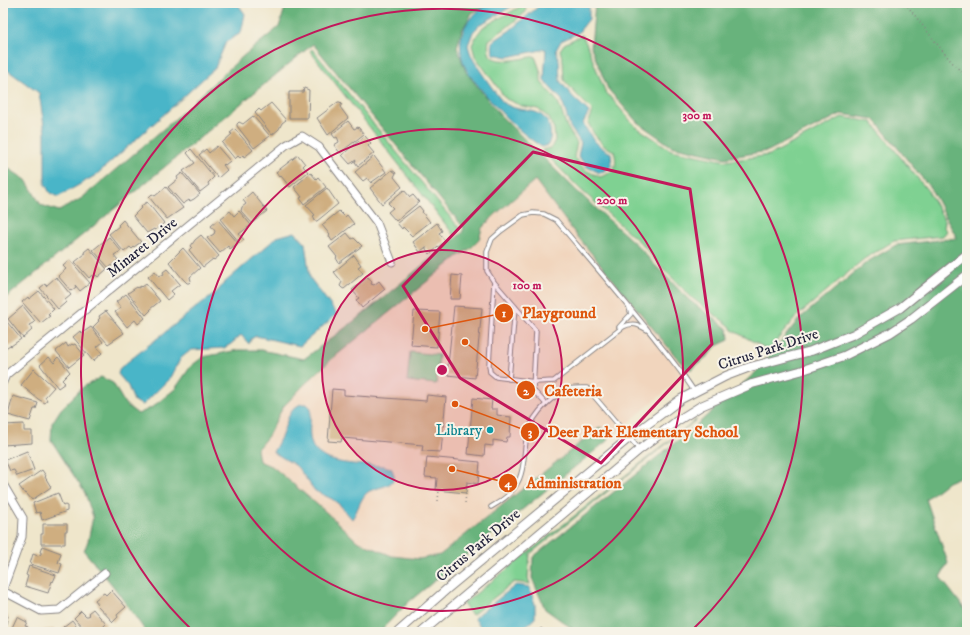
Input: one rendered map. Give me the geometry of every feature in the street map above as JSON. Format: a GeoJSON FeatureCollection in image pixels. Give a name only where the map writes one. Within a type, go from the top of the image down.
{"type":"FeatureCollection","features":[{"type":"Feature","properties":{"kind":"street","name":"Minaret Drive"},"geometry":{"type":"LineString","coordinates":[[3,382],[6,376],[231,190],[286,145],[302,136],[319,147],[377,223],[392,262]]}},
{"type":"Feature","properties":{"kind":"street","name":"Citrus Park Drive"},"geometry":{"type":"LineString","coordinates":[[398,632],[452,584],[629,438],[655,417],[681,399],[694,391],[726,376],[811,351],[854,334],[900,308],[967,254]]}},
{"type":"Feature","properties":{"kind":"street","name":"Citrus Park Drive"},"geometry":{"type":"LineString","coordinates":[[422,632],[639,450],[677,421],[701,406],[752,384],[800,371],[844,356],[890,333],[911,319],[967,274]]}},
{"type":"Feature","properties":{"kind":"street"},"geometry":{"type":"LineString","coordinates":[[3,484],[23,518],[22,537],[3,590],[41,611],[59,610],[105,574]]}},
{"type":"Feature","properties":{"kind":"lane"},"geometry":{"type":"LineString","coordinates":[[546,404],[533,390],[532,381],[536,332],[494,282],[487,271],[488,252],[492,239],[523,215],[533,213],[544,214],[556,220],[629,306],[686,378],[694,391]]}},
{"type":"Feature","properties":{"kind":"lane"},"geometry":{"type":"LineString","coordinates":[[494,282],[489,365],[490,372],[496,377],[544,382],[554,380],[629,324],[636,324],[649,331]]}},
{"type":"Feature","properties":{"kind":"lane"},"geometry":{"type":"LineString","coordinates":[[612,336],[631,314],[629,306]]}},
{"type":"Feature","properties":{"kind":"lane"},"geometry":{"type":"LineString","coordinates":[[509,379],[515,307]]}},
{"type":"Feature","properties":{"kind":"lane"},"geometry":{"type":"LineString","coordinates":[[491,507],[499,503],[517,485],[524,462],[526,439],[531,422],[546,404],[567,390],[588,388],[639,450]]}},
{"type":"Feature","properties":{"kind":"path"},"geometry":{"type":"LineString","coordinates":[[905,3],[949,59],[967,78]]}},
{"type":"Feature","properties":{"kind":"path"},"geometry":{"type":"LineString","coordinates":[[438,501],[439,490]]}},
{"type":"Feature","properties":{"kind":"path"},"geometry":{"type":"LineString","coordinates":[[465,503],[466,493]]}},
{"type":"Feature","properties":{"kind":"highlighted area"},"geometry":{"type":"Polygon","coordinates":[[[533,152],[690,189],[712,344],[601,463],[460,378],[403,286],[533,152]]]}},
{"type":"Feature","properties":{"kind":"shaded area"},"geometry":{"type":"Polygon","coordinates":[[[533,176],[692,369],[608,440],[411,600],[387,624],[217,439],[533,176]]]}},
{"type":"Feature","properties":{"kind":"green space"},"geometry":{"type":"Polygon","coordinates":[[[281,3],[489,3],[472,13],[462,30],[457,47],[466,72],[500,115],[577,191],[640,248],[689,300],[728,329],[729,340],[716,346],[710,354],[692,369],[686,369],[574,232],[535,180],[482,228],[479,240],[471,248],[457,257],[332,359],[304,385],[283,407],[268,436],[257,449],[259,461],[273,467],[326,512],[357,541],[392,556],[419,559],[440,555],[600,427],[606,431],[608,440],[411,600],[379,632],[141,632],[144,629],[113,586],[84,551],[88,541],[93,517],[85,493],[51,440],[52,423],[61,409],[83,387],[101,377],[113,383],[125,404],[138,414],[151,408],[175,389],[191,366],[203,357],[238,350],[261,350],[304,359],[362,315],[462,233],[464,228],[313,44],[3,300],[3,165],[26,180],[41,205],[59,211],[82,198],[175,119],[242,57],[279,27],[285,8],[281,3]]]}},
{"type":"Feature","properties":{"kind":"green space"},"geometry":{"type":"Polygon","coordinates":[[[595,3],[967,3],[967,474],[948,482],[926,499],[948,563],[940,577],[967,612],[967,632],[765,632],[747,630],[743,632],[577,632],[545,609],[532,578],[533,557],[692,429],[756,372],[799,319],[867,262],[896,245],[957,238],[931,189],[874,119],[841,114],[768,151],[725,158],[671,146],[637,122],[608,89],[591,47],[595,3]]]}},
{"type":"Feature","properties":{"kind":"green space"},"geometry":{"type":"Polygon","coordinates":[[[525,4],[526,12],[489,40],[489,53],[493,58],[498,60],[535,56],[541,73],[541,82],[558,102],[567,127],[577,143],[574,157],[585,170],[600,177],[612,171],[616,161],[614,151],[604,146],[594,134],[588,123],[592,110],[564,80],[563,61],[560,50],[564,44],[582,35],[605,91],[635,126],[671,150],[726,161],[770,155],[842,117],[872,122],[928,191],[945,221],[944,228],[947,231],[943,236],[894,241],[864,259],[796,317],[769,350],[732,330],[730,326],[692,298],[654,259],[643,245],[580,189],[542,150],[551,148],[555,140],[554,129],[549,118],[538,109],[522,106],[506,99],[475,56],[472,45],[483,27],[525,4]]]}},
{"type":"Feature","properties":{"kind":"green space"},"geometry":{"type":"Polygon","coordinates":[[[312,49],[460,229],[454,235],[310,51],[312,49]]]}},
{"type":"Feature","properties":{"kind":"green space"},"geometry":{"type":"Polygon","coordinates":[[[410,352],[439,355],[436,384],[407,381],[410,352]]]}},
{"type":"Feature","properties":{"kind":"green space"},"geometry":{"type":"Polygon","coordinates":[[[697,419],[530,554],[528,578],[530,584],[514,582],[472,615],[463,604],[697,419]]]}},
{"type":"Feature","properties":{"kind":"water"},"geometry":{"type":"Polygon","coordinates":[[[3,3],[237,3],[245,14],[241,33],[226,42],[215,68],[96,175],[58,197],[50,193],[45,184],[45,132],[39,93],[3,67],[3,3]]]}},
{"type":"Feature","properties":{"kind":"water"},"geometry":{"type":"Polygon","coordinates":[[[492,3],[518,3],[481,24],[473,32],[468,45],[471,54],[496,94],[503,102],[514,108],[535,112],[544,117],[550,130],[550,140],[548,145],[542,147],[508,120],[467,71],[461,50],[463,31],[474,15],[482,8],[492,3]]]}},
{"type":"Feature","properties":{"kind":"water"},"geometry":{"type":"Polygon","coordinates":[[[536,3],[589,3],[589,19],[578,33],[561,41],[556,50],[559,60],[560,81],[573,97],[589,112],[583,123],[591,137],[602,148],[611,153],[612,166],[600,173],[587,167],[578,156],[581,143],[570,127],[562,100],[544,81],[546,49],[508,57],[493,54],[492,42],[509,31],[539,6],[536,3]]]}},
{"type":"Feature","properties":{"kind":"water"},"geometry":{"type":"Polygon","coordinates":[[[295,232],[305,243],[310,278],[337,314],[300,346],[256,336],[251,339],[249,344],[241,335],[224,348],[191,350],[181,358],[169,379],[143,405],[134,401],[128,386],[118,374],[120,368],[214,294],[223,284],[277,237],[295,232]]]}},
{"type":"Feature","properties":{"kind":"water"},"geometry":{"type":"Polygon","coordinates":[[[301,404],[307,404],[311,408],[310,438],[315,450],[322,456],[342,463],[384,466],[391,468],[394,474],[394,479],[387,485],[372,490],[365,495],[352,519],[340,505],[332,499],[315,491],[295,465],[273,452],[293,409],[301,404]]]}},
{"type":"Feature","properties":{"kind":"water"},"geometry":{"type":"Polygon","coordinates":[[[516,585],[529,587],[535,604],[535,618],[519,632],[485,632],[474,618],[516,585]]]}},
{"type":"Feature","properties":{"kind":"building"},"geometry":{"type":"Polygon","coordinates":[[[304,88],[309,90],[308,118],[289,118],[289,92],[303,92],[304,88]]]}},
{"type":"Feature","properties":{"kind":"building"},"geometry":{"type":"Polygon","coordinates":[[[338,102],[342,104],[340,107],[348,118],[328,135],[317,118],[338,102]]]}},
{"type":"Feature","properties":{"kind":"building"},"geometry":{"type":"Polygon","coordinates":[[[271,103],[286,120],[272,135],[255,113],[259,109],[261,111],[271,103]]]}},
{"type":"Feature","properties":{"kind":"building"},"geometry":{"type":"Polygon","coordinates":[[[253,116],[270,136],[254,148],[237,126],[239,122],[243,124],[253,116]]]}},
{"type":"Feature","properties":{"kind":"building"},"geometry":{"type":"Polygon","coordinates":[[[348,121],[354,129],[358,127],[364,134],[340,153],[334,145],[339,142],[338,139],[332,134],[348,121]]]}},
{"type":"Feature","properties":{"kind":"building"},"geometry":{"type":"Polygon","coordinates":[[[235,129],[253,150],[244,157],[243,155],[240,158],[238,156],[235,159],[222,143],[232,134],[230,133],[235,129]]]}},
{"type":"Feature","properties":{"kind":"building"},"geometry":{"type":"Polygon","coordinates":[[[365,136],[371,143],[368,146],[374,153],[358,166],[355,162],[356,160],[350,164],[342,155],[365,136]]]}},
{"type":"Feature","properties":{"kind":"building"},"geometry":{"type":"Polygon","coordinates":[[[217,146],[230,161],[223,165],[227,170],[218,178],[199,155],[206,149],[209,153],[217,146]]]}},
{"type":"Feature","properties":{"kind":"building"},"geometry":{"type":"Polygon","coordinates":[[[191,149],[214,177],[208,183],[209,185],[200,192],[183,171],[195,163],[187,153],[191,149]]]}},
{"type":"Feature","properties":{"kind":"building"},"geometry":{"type":"Polygon","coordinates":[[[298,155],[305,164],[303,166],[308,172],[290,187],[276,172],[298,155]]]}},
{"type":"Feature","properties":{"kind":"building"},"geometry":{"type":"Polygon","coordinates":[[[374,156],[386,172],[371,183],[367,178],[363,181],[355,172],[374,156]]]}},
{"type":"Feature","properties":{"kind":"building"},"geometry":{"type":"Polygon","coordinates":[[[392,170],[396,173],[394,177],[402,187],[382,204],[370,188],[392,170]]]}},
{"type":"Feature","properties":{"kind":"building"},"geometry":{"type":"Polygon","coordinates":[[[182,173],[200,194],[194,199],[183,204],[168,187],[178,179],[177,177],[182,173]]]}},
{"type":"Feature","properties":{"kind":"building"},"geometry":{"type":"Polygon","coordinates":[[[311,173],[316,179],[318,177],[326,187],[304,204],[300,198],[302,197],[294,187],[311,173]]]}},
{"type":"Feature","properties":{"kind":"building"},"geometry":{"type":"Polygon","coordinates":[[[166,187],[183,208],[167,219],[149,197],[152,194],[155,196],[166,187]]]}},
{"type":"Feature","properties":{"kind":"building"},"geometry":{"type":"Polygon","coordinates":[[[327,188],[338,204],[315,221],[313,216],[315,215],[306,205],[327,188]]]}},
{"type":"Feature","properties":{"kind":"building"},"geometry":{"type":"Polygon","coordinates":[[[404,190],[410,197],[413,195],[419,202],[396,221],[388,212],[393,208],[388,203],[404,190]]]}},
{"type":"Feature","properties":{"kind":"building"},"geometry":{"type":"Polygon","coordinates":[[[252,192],[267,211],[252,223],[241,211],[242,207],[246,204],[243,200],[252,192]]]}},
{"type":"Feature","properties":{"kind":"building"},"geometry":{"type":"Polygon","coordinates":[[[147,202],[164,223],[157,229],[147,233],[133,216],[142,207],[141,206],[147,202]]]}},
{"type":"Feature","properties":{"kind":"building"},"geometry":{"type":"Polygon","coordinates":[[[419,206],[430,222],[412,236],[403,227],[402,229],[397,223],[419,206]]]}},
{"type":"Feature","properties":{"kind":"building"},"geometry":{"type":"Polygon","coordinates":[[[230,211],[234,216],[239,211],[251,225],[239,234],[244,240],[240,243],[220,219],[230,211]]]}},
{"type":"Feature","properties":{"kind":"building"},"geometry":{"type":"Polygon","coordinates":[[[339,211],[345,217],[347,215],[354,224],[332,241],[329,236],[330,235],[322,225],[339,211]]]}},
{"type":"Feature","properties":{"kind":"building"},"geometry":{"type":"Polygon","coordinates":[[[123,220],[141,242],[132,249],[130,247],[124,252],[109,234],[119,226],[118,225],[123,220]]]}},
{"type":"Feature","properties":{"kind":"building"},"geometry":{"type":"Polygon","coordinates":[[[218,220],[238,243],[230,249],[228,246],[220,253],[207,238],[214,234],[215,231],[211,226],[218,220]]]}},
{"type":"Feature","properties":{"kind":"building"},"geometry":{"type":"Polygon","coordinates":[[[437,223],[442,231],[439,233],[445,241],[430,254],[426,247],[420,252],[413,242],[437,223]]]}},
{"type":"Feature","properties":{"kind":"building"},"geometry":{"type":"Polygon","coordinates":[[[347,233],[352,239],[354,238],[362,246],[339,263],[336,258],[337,257],[329,247],[347,233]]]}},
{"type":"Feature","properties":{"kind":"building"},"geometry":{"type":"Polygon","coordinates":[[[201,235],[219,256],[203,267],[189,250],[195,240],[201,235]]]}},
{"type":"Feature","properties":{"kind":"building"},"geometry":{"type":"Polygon","coordinates":[[[109,237],[121,251],[114,255],[118,260],[109,268],[93,250],[109,237]]]}},
{"type":"Feature","properties":{"kind":"building"},"geometry":{"type":"Polygon","coordinates":[[[89,248],[107,269],[98,277],[96,275],[94,277],[92,275],[89,278],[75,262],[85,254],[84,252],[89,248]]]}},
{"type":"Feature","properties":{"kind":"building"},"geometry":{"type":"Polygon","coordinates":[[[183,248],[200,268],[190,277],[191,281],[189,283],[183,279],[169,262],[183,248]]]}},
{"type":"Feature","properties":{"kind":"building"},"geometry":{"type":"Polygon","coordinates":[[[354,255],[361,265],[358,267],[363,273],[344,289],[340,286],[342,282],[334,272],[354,255]]]}},
{"type":"Feature","properties":{"kind":"building"},"geometry":{"type":"Polygon","coordinates":[[[70,260],[90,283],[80,291],[75,285],[76,287],[71,291],[58,276],[66,269],[63,266],[70,260]]]}},
{"type":"Feature","properties":{"kind":"building"},"geometry":{"type":"Polygon","coordinates":[[[167,269],[180,284],[171,291],[174,294],[167,300],[148,277],[155,271],[159,276],[162,275],[167,269]]]}},
{"type":"Feature","properties":{"kind":"building"},"geometry":{"type":"Polygon","coordinates":[[[452,275],[462,276],[460,299],[450,299],[452,275]]]}},
{"type":"Feature","properties":{"kind":"building"},"geometry":{"type":"Polygon","coordinates":[[[56,277],[71,295],[58,309],[40,288],[45,284],[46,286],[56,277]]]}},
{"type":"Feature","properties":{"kind":"building"},"geometry":{"type":"Polygon","coordinates":[[[368,277],[372,282],[371,284],[374,285],[379,281],[385,289],[362,308],[356,300],[359,298],[352,290],[368,277]]]}},
{"type":"Feature","properties":{"kind":"building"},"geometry":{"type":"Polygon","coordinates":[[[146,284],[160,301],[150,309],[151,310],[146,315],[128,293],[137,287],[142,287],[146,284]]]}},
{"type":"Feature","properties":{"kind":"building"},"geometry":{"type":"Polygon","coordinates":[[[39,291],[54,309],[48,315],[50,316],[41,323],[22,302],[28,297],[29,299],[39,291]]]}},
{"type":"Feature","properties":{"kind":"building"},"geometry":{"type":"Polygon","coordinates":[[[126,294],[145,318],[138,324],[135,320],[127,327],[115,312],[121,308],[116,302],[126,294]]]}},
{"type":"Feature","properties":{"kind":"building"},"geometry":{"type":"Polygon","coordinates":[[[23,306],[35,321],[29,325],[32,330],[23,338],[8,319],[23,306]]]}},
{"type":"Feature","properties":{"kind":"building"},"geometry":{"type":"Polygon","coordinates":[[[454,306],[482,308],[475,378],[447,375],[454,306]]]}},
{"type":"Feature","properties":{"kind":"building"},"geometry":{"type":"Polygon","coordinates":[[[106,311],[124,333],[108,344],[93,327],[99,321],[99,316],[106,311]]]}},
{"type":"Feature","properties":{"kind":"building"},"geometry":{"type":"Polygon","coordinates":[[[414,311],[440,312],[437,347],[411,345],[414,311]]]}},
{"type":"Feature","properties":{"kind":"building"},"geometry":{"type":"Polygon","coordinates":[[[3,317],[21,339],[4,349],[3,348],[3,317]]]}},
{"type":"Feature","properties":{"kind":"building"},"geometry":{"type":"Polygon","coordinates":[[[91,327],[103,342],[97,347],[102,353],[93,361],[73,337],[80,331],[82,333],[91,327]]]}},
{"type":"Feature","properties":{"kind":"building"},"geometry":{"type":"Polygon","coordinates":[[[66,343],[68,347],[75,344],[84,355],[69,367],[56,351],[66,343]]]}},
{"type":"Feature","properties":{"kind":"building"},"geometry":{"type":"Polygon","coordinates":[[[49,357],[54,363],[58,357],[70,372],[62,380],[65,383],[58,388],[40,365],[49,357]]]}},
{"type":"Feature","properties":{"kind":"building"},"geometry":{"type":"Polygon","coordinates":[[[34,369],[54,387],[45,397],[47,400],[45,403],[21,385],[34,369]]]}},
{"type":"Feature","properties":{"kind":"building"},"geometry":{"type":"Polygon","coordinates":[[[332,389],[344,390],[344,395],[426,401],[427,395],[446,397],[441,452],[422,451],[423,445],[342,438],[341,442],[328,441],[332,389]]]}},
{"type":"Feature","properties":{"kind":"building"},"geometry":{"type":"Polygon","coordinates":[[[13,396],[38,403],[36,409],[34,409],[30,421],[8,415],[13,396]]]}},
{"type":"Feature","properties":{"kind":"building","name":"Library"},"geometry":{"type":"Polygon","coordinates":[[[473,398],[492,400],[491,409],[497,409],[497,415],[511,417],[510,437],[507,437],[506,442],[493,440],[493,446],[485,445],[484,456],[468,454],[473,398]]]}},
{"type":"Feature","properties":{"kind":"building"},"geometry":{"type":"Polygon","coordinates":[[[24,424],[24,431],[32,431],[32,443],[3,445],[4,425],[24,424]]]}},
{"type":"Feature","properties":{"kind":"building"},"geometry":{"type":"Polygon","coordinates":[[[27,451],[34,470],[17,476],[14,470],[10,471],[5,460],[27,451]]]}},
{"type":"Feature","properties":{"kind":"building"},"geometry":{"type":"Polygon","coordinates":[[[427,457],[480,462],[478,484],[467,482],[466,493],[436,490],[437,478],[425,477],[427,457]]]}},
{"type":"Feature","properties":{"kind":"building"},"geometry":{"type":"Polygon","coordinates":[[[42,470],[51,487],[32,500],[19,486],[42,470]]]}},
{"type":"Feature","properties":{"kind":"building"},"geometry":{"type":"Polygon","coordinates":[[[58,493],[63,506],[67,506],[67,511],[42,520],[40,512],[36,513],[33,503],[58,493]]]}},
{"type":"Feature","properties":{"kind":"building"},"geometry":{"type":"Polygon","coordinates":[[[43,524],[67,524],[67,531],[65,531],[65,544],[41,544],[43,524]]]}},
{"type":"Feature","properties":{"kind":"building"},"geometry":{"type":"Polygon","coordinates":[[[42,546],[61,553],[58,563],[62,564],[59,573],[30,564],[33,554],[38,556],[41,554],[40,552],[42,546]]]}},
{"type":"Feature","properties":{"kind":"building"},"geometry":{"type":"Polygon","coordinates":[[[29,566],[56,575],[53,582],[52,581],[48,593],[25,586],[29,566]]]}},
{"type":"Feature","properties":{"kind":"building"},"geometry":{"type":"Polygon","coordinates":[[[111,590],[126,607],[117,615],[118,617],[113,622],[97,605],[98,604],[95,600],[104,593],[106,595],[111,590]]]}},
{"type":"Feature","properties":{"kind":"building"},"geometry":{"type":"Polygon","coordinates":[[[93,609],[106,624],[99,631],[100,632],[87,632],[74,618],[81,611],[88,616],[90,615],[88,613],[93,609]]]}},
{"type":"Feature","properties":{"kind":"building"},"geometry":{"type":"Polygon","coordinates":[[[3,615],[8,616],[4,632],[3,632],[3,615]]]}},
{"type":"Feature","properties":{"kind":"building"},"geometry":{"type":"Polygon","coordinates":[[[17,617],[27,622],[25,626],[28,627],[27,629],[31,632],[10,632],[17,617]]]}},
{"type":"Feature","properties":{"kind":"building"},"geometry":{"type":"Polygon","coordinates":[[[72,620],[81,632],[60,631],[64,628],[63,627],[72,620]]]}},
{"type":"Feature","properties":{"kind":"building"},"geometry":{"type":"Polygon","coordinates":[[[541,628],[546,632],[537,632],[541,628]]]}},
{"type":"Feature","properties":{"kind":"building"},"geometry":{"type":"Polygon","coordinates":[[[54,629],[54,632],[43,632],[43,630],[54,629]]]}},
{"type":"Feature","properties":{"kind":"place","name":"Playground"},"geometry":{"type":"Point","coordinates":[425,329]}},
{"type":"Feature","properties":{"kind":"place","name":"Cafeteria"},"geometry":{"type":"Point","coordinates":[465,342]}},
{"type":"Feature","properties":{"kind":"place","name":"Deer Park Elementary School"},"geometry":{"type":"Point","coordinates":[455,404]}},
{"type":"Feature","properties":{"kind":"place","name":"Library"},"geometry":{"type":"Point","coordinates":[490,430]}},
{"type":"Feature","properties":{"kind":"place","name":"Administration"},"geometry":{"type":"Point","coordinates":[452,469]}}]}
